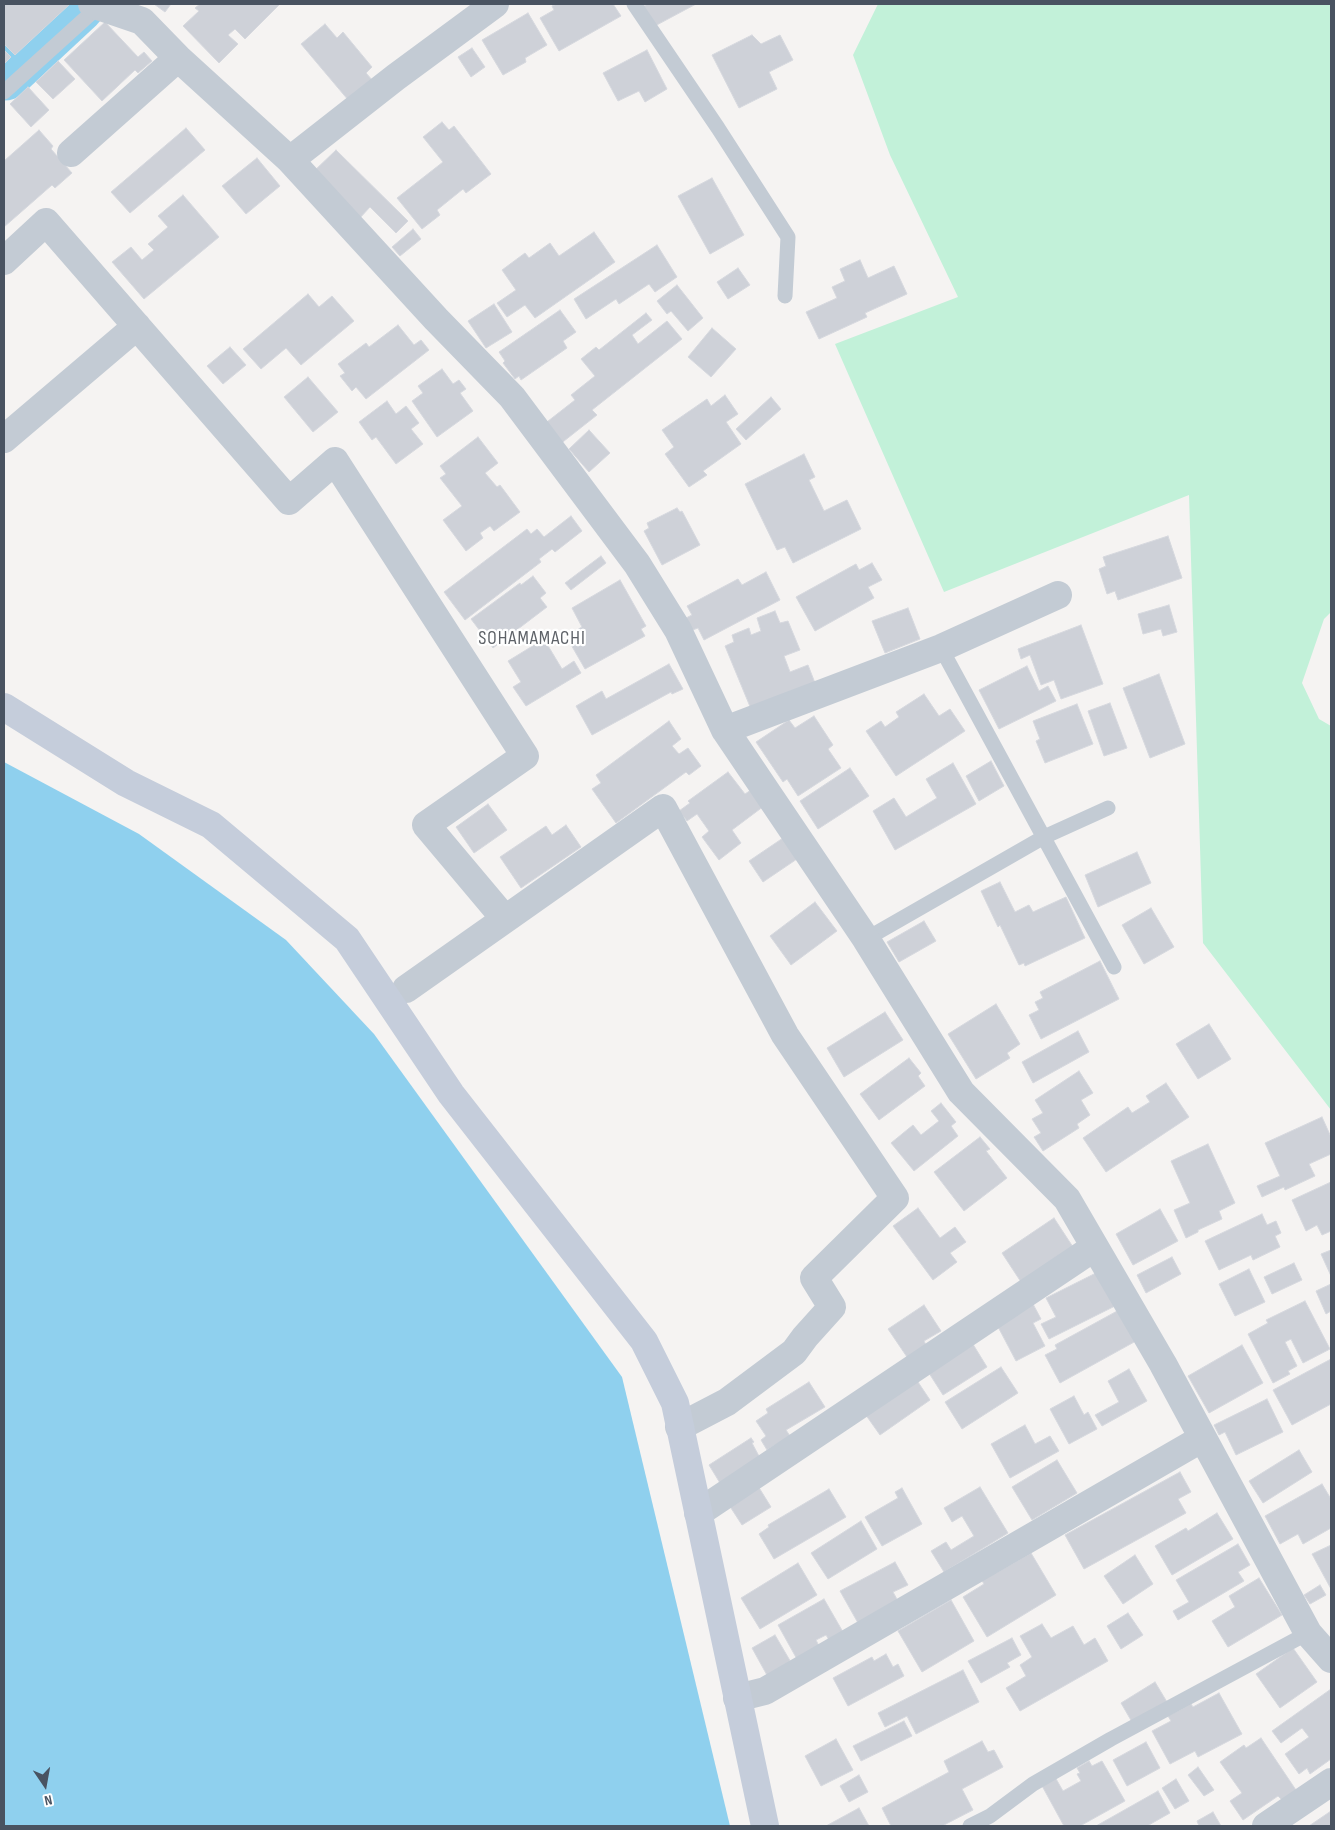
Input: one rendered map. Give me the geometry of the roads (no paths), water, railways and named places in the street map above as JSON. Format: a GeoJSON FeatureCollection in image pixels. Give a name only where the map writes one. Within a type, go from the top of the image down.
{"type":"FeatureCollection","features":[{"type":"Feature","properties":{"kind":"street"},"geometry":{"type":"LineString","coordinates":[[290,160],[495,4]]}},
{"type":"Feature","properties":{"kind":"street"},"geometry":{"type":"LineString","coordinates":[[96,5],[142,21],[178,58],[290,160],[436,319],[512,397],[638,564],[678,630],[726,730],[866,939],[961,1092],[1067,1199],[1163,1364],[1308,1633],[1331,1660]]}},
{"type":"Feature","properties":{"kind":"street"},"geometry":{"type":"LineString","coordinates":[[71,153],[178,58]]}},
{"type":"Feature","properties":{"kind":"street"},"geometry":{"type":"LineString","coordinates":[[4,261],[46,222],[288,500],[335,460],[525,756],[426,825],[505,919]]}},
{"type":"Feature","properties":{"kind":"street"},"geometry":{"type":"LineString","coordinates":[[4,439],[137,326]]}},
{"type":"Feature","properties":{"kind":"street"},"geometry":{"type":"LineString","coordinates":[[726,730],[941,648],[1058,595]]}},
{"type":"Feature","properties":{"kind":"street"},"geometry":{"type":"LineString","coordinates":[[4,707],[126,782],[211,825],[347,939],[451,1094],[644,1341],[675,1403],[765,1826]]}},
{"type":"Feature","properties":{"kind":"street"},"geometry":{"type":"LineString","coordinates":[[406,989],[663,808],[785,1035],[895,1198],[814,1278],[832,1308],[794,1352],[727,1402],[679,1427]]}},
{"type":"Feature","properties":{"kind":"street"},"geometry":{"type":"LineString","coordinates":[[698,1513],[1095,1246]]}},
{"type":"Feature","properties":{"kind":"street"},"geometry":{"type":"LineString","coordinates":[[737,1698],[764,1691],[1203,1438]]}},
{"type":"Feature","properties":{"kind":"street"},"geometry":{"type":"LineString","coordinates":[[1266,1826],[1331,1782]]}},
{"type":"Feature","properties":{"kind":"lane"},"geometry":{"type":"LineString","coordinates":[[634,4],[718,128],[788,237],[785,296]]}},
{"type":"Feature","properties":{"kind":"lane"},"geometry":{"type":"LineString","coordinates":[[4,92],[96,5]]}},
{"type":"Feature","properties":{"kind":"lane"},"geometry":{"type":"LineString","coordinates":[[941,648],[1114,967]]}},
{"type":"Feature","properties":{"kind":"lane"},"geometry":{"type":"LineString","coordinates":[[866,939],[1044,837],[1108,808]]}},
{"type":"Feature","properties":{"kind":"lane"},"geometry":{"type":"LineString","coordinates":[[970,1826],[990,1816],[1033,1784],[1111,1738],[1308,1633]]}},
{"type":"Feature","properties":{"kind":"water"},"geometry":{"type":"Polygon","coordinates":[[[4,762],[139,834],[286,940],[374,1034],[622,1377],[730,1826],[4,1826],[4,762]]]}},
{"type":"Feature","properties":{"kind":"waterway"},"geometry":{"type":"LineString","coordinates":[[4,71],[76,4]]}},
{"type":"Feature","properties":{"kind":"district","name":"SOHAMAMACHI"},"geometry":{"type":"Point","coordinates":[532,639]}}]}
